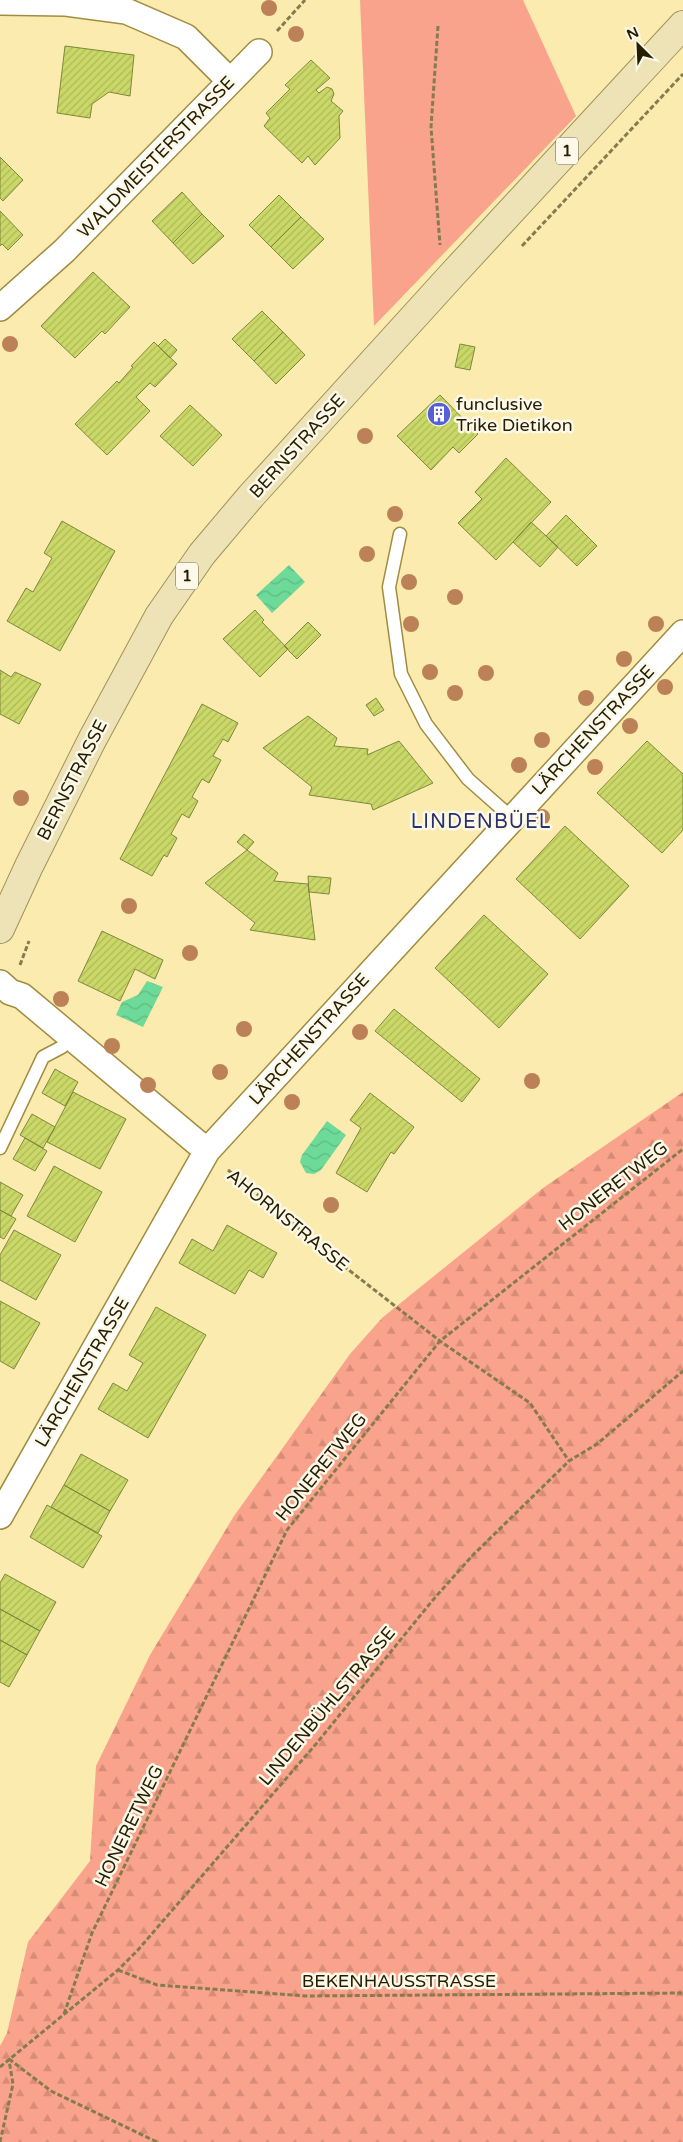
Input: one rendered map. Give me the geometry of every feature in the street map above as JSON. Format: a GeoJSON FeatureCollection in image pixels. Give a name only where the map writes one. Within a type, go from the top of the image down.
{"type":"FeatureCollection","features":[{"type":"Feature","properties":{"kind":"main road","name":"BERNSTRASSE"},"geometry":{"type":"LineString","coordinates":[[0,929],[28,866],[92,740],[159,616],[202,554],[251,496],[451,276],[683,26]]}},
{"type":"Feature","properties":{"kind":"street"},"geometry":{"type":"LineString","coordinates":[[0,2],[66,3],[126,11],[186,37],[230,81]]}},
{"type":"Feature","properties":{"kind":"street","name":"WALDMEISTERSTRASSE"},"geometry":{"type":"LineString","coordinates":[[0,308],[64,251],[259,52]]}},
{"type":"Feature","properties":{"kind":"street","name":"LÄRCHENSTRASSE"},"geometry":{"type":"LineString","coordinates":[[3,1504],[208,1151],[683,632]]}},
{"type":"Feature","properties":{"kind":"street"},"geometry":{"type":"LineString","coordinates":[[5,987],[22,996],[208,1151]]}},
{"type":"Feature","properties":{"kind":"lane"},"geometry":{"type":"LineString","coordinates":[[400,534],[389,587],[400,674],[426,724],[462,771],[512,818]]}},
{"type":"Feature","properties":{"kind":"lane"},"geometry":{"type":"LineString","coordinates":[[0,1148],[43,1056],[62,1047],[70,1036]]}},
{"type":"Feature","properties":{"kind":"path"},"geometry":{"type":"LineString","coordinates":[[259,52],[305,0]]}},
{"type":"Feature","properties":{"kind":"path"},"geometry":{"type":"LineString","coordinates":[[438,26],[431,127],[440,247],[451,276]]}},
{"type":"Feature","properties":{"kind":"path"},"geometry":{"type":"LineString","coordinates":[[521,248],[683,74]]}},
{"type":"Feature","properties":{"kind":"path"},"geometry":{"type":"LineString","coordinates":[[5,987],[30,939]]}},
{"type":"Feature","properties":{"kind":"path","name":"HONERETWEG"},"geometry":{"type":"LineString","coordinates":[[64,2014],[92,1934],[287,1530],[440,1341],[683,1149]]}},
{"type":"Feature","properties":{"kind":"path","name":"AHORNSTRASSE"},"geometry":{"type":"LineString","coordinates":[[208,1151],[220,1164],[440,1341],[530,1403],[569,1461]]}},
{"type":"Feature","properties":{"kind":"path","name":"LINDENBÜHLSTRASSE"},"geometry":{"type":"LineString","coordinates":[[0,2067],[118,1970],[316,1744],[449,1581],[472,1556],[569,1461],[597,1444],[683,1371]]}},
{"type":"Feature","properties":{"kind":"path","name":"BEKENHAUSSTRASSE"},"geometry":{"type":"LineString","coordinates":[[118,1970],[158,1985],[306,1996],[683,1993]]}},
{"type":"Feature","properties":{"kind":"path"},"geometry":{"type":"LineString","coordinates":[[0,2142],[13,2084],[9,2059]]}},
{"type":"Feature","properties":{"kind":"path"},"geometry":{"type":"LineString","coordinates":[[9,2059],[51,2091],[157,2142]]}},
{"type":"Feature","properties":{"kind":"green space"},"geometry":{"type":"Polygon","coordinates":[[[360,0],[523,0],[576,116],[374,326],[360,0]]]}},
{"type":"Feature","properties":{"kind":"green space"},"geometry":{"type":"Polygon","coordinates":[[[683,1092],[683,2142],[0,2142],[0,2046],[7,2033],[28,1942],[90,1861],[96,1766],[150,1655],[234,1516],[350,1354],[382,1318],[543,1188],[683,1092]]]}},
{"type":"Feature","properties":{"kind":"water"},"geometry":{"type":"Polygon","coordinates":[[[289,565],[305,582],[272,613],[256,595],[289,565]]]}},
{"type":"Feature","properties":{"kind":"water"},"geometry":{"type":"Polygon","coordinates":[[[147,981],[163,987],[143,1027],[116,1015],[122,1002],[138,995],[147,981]]]}},
{"type":"Feature","properties":{"kind":"water"},"geometry":{"type":"Polygon","coordinates":[[[327,1121],[346,1135],[321,1170],[314,1174],[306,1173],[300,1162],[302,1155],[327,1121]]]}},
{"type":"Feature","properties":{"kind":"building"},"geometry":{"type":"Polygon","coordinates":[[[65,46],[134,55],[130,96],[109,92],[92,104],[90,118],[57,113],[65,46]]]}},
{"type":"Feature","properties":{"kind":"building"},"geometry":{"type":"Polygon","coordinates":[[[311,60],[330,78],[316,90],[319,93],[327,87],[332,89],[334,94],[331,101],[343,111],[339,116],[340,138],[315,165],[308,156],[302,163],[264,126],[270,118],[266,113],[290,89],[285,85],[311,60]]]}},
{"type":"Feature","properties":{"kind":"building"},"geometry":{"type":"Polygon","coordinates":[[[0,157],[23,180],[3,201],[0,198],[0,157]]]}},
{"type":"Feature","properties":{"kind":"building"},"geometry":{"type":"Polygon","coordinates":[[[182,192],[202,214],[173,243],[152,221],[182,192]]]}},
{"type":"Feature","properties":{"kind":"building"},"geometry":{"type":"Polygon","coordinates":[[[279,195],[301,217],[271,247],[249,225],[279,195]]]}},
{"type":"Feature","properties":{"kind":"building"},"geometry":{"type":"Polygon","coordinates":[[[0,211],[23,235],[8,250],[2,244],[0,246],[0,211]]]}},
{"type":"Feature","properties":{"kind":"building"},"geometry":{"type":"Polygon","coordinates":[[[202,214],[224,236],[193,264],[173,243],[202,214]]]}},
{"type":"Feature","properties":{"kind":"building"},"geometry":{"type":"Polygon","coordinates":[[[301,217],[324,239],[293,269],[271,247],[301,217]]]}},
{"type":"Feature","properties":{"kind":"building"},"geometry":{"type":"Polygon","coordinates":[[[93,272],[130,307],[105,334],[102,331],[75,358],[41,326],[93,272]]]}},
{"type":"Feature","properties":{"kind":"building"},"geometry":{"type":"Polygon","coordinates":[[[262,311],[283,332],[254,361],[232,339],[262,311]]]}},
{"type":"Feature","properties":{"kind":"building"},"geometry":{"type":"Polygon","coordinates":[[[283,332],[305,355],[276,384],[254,361],[283,332]]]}},
{"type":"Feature","properties":{"kind":"building"},"geometry":{"type":"Polygon","coordinates":[[[165,339],[177,350],[170,358],[158,346],[165,339]]]}},
{"type":"Feature","properties":{"kind":"building"},"geometry":{"type":"Polygon","coordinates":[[[154,342],[177,364],[155,387],[150,383],[136,397],[150,411],[107,455],[75,424],[117,381],[119,383],[133,367],[131,366],[154,342]]]}},
{"type":"Feature","properties":{"kind":"building"},"geometry":{"type":"Polygon","coordinates":[[[460,344],[475,347],[470,370],[455,367],[460,344]]]}},
{"type":"Feature","properties":{"kind":"building","name":"funclusive Trike Dietikon"},"geometry":{"type":"Polygon","coordinates":[[[440,395],[478,434],[459,453],[453,447],[431,470],[397,436],[440,395]]]}},
{"type":"Feature","properties":{"kind":"building"},"geometry":{"type":"Polygon","coordinates":[[[190,405],[222,435],[193,466],[160,436],[190,405]]]}},
{"type":"Feature","properties":{"kind":"building"},"geometry":{"type":"Polygon","coordinates":[[[506,458],[551,502],[496,560],[458,523],[482,499],[475,492],[506,458]]]}},
{"type":"Feature","properties":{"kind":"building"},"geometry":{"type":"Polygon","coordinates":[[[566,515],[597,546],[577,566],[546,536],[566,515]]]}},
{"type":"Feature","properties":{"kind":"building"},"geometry":{"type":"Polygon","coordinates":[[[62,521],[115,551],[60,651],[7,621],[26,588],[33,592],[52,558],[44,553],[62,521]]]}},
{"type":"Feature","properties":{"kind":"building"},"geometry":{"type":"Polygon","coordinates":[[[531,522],[558,547],[540,567],[513,542],[531,522]]]}},
{"type":"Feature","properties":{"kind":"building"},"geometry":{"type":"Polygon","coordinates":[[[255,610],[264,620],[262,622],[288,649],[260,677],[223,639],[255,610]]]}},
{"type":"Feature","properties":{"kind":"building"},"geometry":{"type":"Polygon","coordinates":[[[308,622],[321,635],[297,659],[284,646],[308,622]]]}},
{"type":"Feature","properties":{"kind":"building"},"geometry":{"type":"Polygon","coordinates":[[[0,670],[11,677],[15,672],[41,684],[19,724],[0,714],[0,670]]]}},
{"type":"Feature","properties":{"kind":"building"},"geometry":{"type":"Polygon","coordinates":[[[376,698],[384,710],[374,716],[366,705],[376,698]]]}},
{"type":"Feature","properties":{"kind":"building"},"geometry":{"type":"Polygon","coordinates":[[[202,704],[238,723],[228,742],[223,739],[213,756],[221,760],[209,783],[202,779],[192,797],[198,801],[189,818],[182,814],[171,834],[177,838],[167,857],[164,855],[152,876],[120,859],[202,704]]]}},
{"type":"Feature","properties":{"kind":"building"},"geometry":{"type":"Polygon","coordinates":[[[308,716],[337,738],[334,746],[368,749],[367,755],[399,741],[433,783],[373,810],[371,804],[309,795],[312,787],[263,748],[308,716]]]}},
{"type":"Feature","properties":{"kind":"building"},"geometry":{"type":"Polygon","coordinates":[[[647,741],[683,774],[683,830],[662,853],[597,793],[647,741]]]}},
{"type":"Feature","properties":{"kind":"building"},"geometry":{"type":"Polygon","coordinates":[[[565,826],[629,886],[580,939],[516,879],[565,826]]]}},
{"type":"Feature","properties":{"kind":"building"},"geometry":{"type":"Polygon","coordinates":[[[244,834],[254,842],[247,850],[237,842],[244,834]]]}},
{"type":"Feature","properties":{"kind":"building"},"geometry":{"type":"Polygon","coordinates":[[[247,850],[278,873],[274,881],[308,884],[315,940],[250,930],[255,923],[205,883],[247,850]]]}},
{"type":"Feature","properties":{"kind":"building"},"geometry":{"type":"Polygon","coordinates":[[[308,876],[331,878],[329,894],[309,892],[308,876]]]}},
{"type":"Feature","properties":{"kind":"building"},"geometry":{"type":"Polygon","coordinates":[[[484,915],[548,974],[499,1028],[435,968],[484,915]]]}},
{"type":"Feature","properties":{"kind":"building"},"geometry":{"type":"Polygon","coordinates":[[[102,931],[163,960],[155,979],[135,969],[120,1001],[78,981],[102,931]]]}},
{"type":"Feature","properties":{"kind":"building"},"geometry":{"type":"Polygon","coordinates":[[[394,1009],[480,1079],[462,1102],[375,1031],[394,1009]]]}},
{"type":"Feature","properties":{"kind":"building"},"geometry":{"type":"Polygon","coordinates":[[[55,1069],[78,1082],[65,1106],[42,1093],[55,1069]]]}},
{"type":"Feature","properties":{"kind":"building"},"geometry":{"type":"Polygon","coordinates":[[[73,1092],[126,1119],[100,1169],[47,1142],[73,1092]]]}},
{"type":"Feature","properties":{"kind":"building"},"geometry":{"type":"Polygon","coordinates":[[[370,1093],[414,1127],[394,1154],[391,1152],[367,1192],[336,1173],[361,1128],[350,1120],[370,1093]]]}},
{"type":"Feature","properties":{"kind":"building"},"geometry":{"type":"Polygon","coordinates":[[[32,1114],[55,1127],[43,1148],[20,1135],[32,1114]]]}},
{"type":"Feature","properties":{"kind":"building"},"geometry":{"type":"Polygon","coordinates":[[[25,1138],[47,1151],[35,1171],[13,1159],[25,1138]]]}},
{"type":"Feature","properties":{"kind":"building"},"geometry":{"type":"Polygon","coordinates":[[[54,1166],[102,1192],[75,1242],[27,1216],[54,1166]]]}},
{"type":"Feature","properties":{"kind":"building"},"geometry":{"type":"Polygon","coordinates":[[[0,1182],[23,1195],[11,1216],[0,1210],[0,1182]]]}},
{"type":"Feature","properties":{"kind":"building"},"geometry":{"type":"Polygon","coordinates":[[[0,1210],[16,1219],[4,1239],[0,1237],[0,1210]]]}},
{"type":"Feature","properties":{"kind":"building"},"geometry":{"type":"Polygon","coordinates":[[[227,1225],[277,1253],[263,1278],[249,1270],[235,1294],[179,1263],[192,1239],[213,1251],[227,1225]]]}},
{"type":"Feature","properties":{"kind":"building"},"geometry":{"type":"Polygon","coordinates":[[[14,1230],[61,1255],[36,1300],[0,1280],[0,1255],[14,1230]]]}},
{"type":"Feature","properties":{"kind":"building"},"geometry":{"type":"Polygon","coordinates":[[[0,1301],[40,1323],[14,1369],[0,1361],[0,1301]]]}},
{"type":"Feature","properties":{"kind":"building"},"geometry":{"type":"Polygon","coordinates":[[[156,1307],[206,1335],[148,1438],[98,1409],[113,1383],[127,1391],[143,1363],[129,1355],[156,1307]]]}},
{"type":"Feature","properties":{"kind":"building"},"geometry":{"type":"Polygon","coordinates":[[[81,1454],[128,1480],[110,1511],[64,1485],[81,1454]]]}},
{"type":"Feature","properties":{"kind":"building"},"geometry":{"type":"Polygon","coordinates":[[[64,1485],[110,1511],[98,1533],[51,1507],[64,1485]]]}},
{"type":"Feature","properties":{"kind":"building"},"geometry":{"type":"Polygon","coordinates":[[[47,1505],[102,1536],[83,1568],[30,1537],[47,1505]]]}},
{"type":"Feature","properties":{"kind":"building"},"geometry":{"type":"Polygon","coordinates":[[[5,1574],[56,1602],[40,1631],[0,1609],[0,1583],[5,1574]]]}},
{"type":"Feature","properties":{"kind":"building"},"geometry":{"type":"Polygon","coordinates":[[[0,1609],[40,1631],[27,1655],[0,1640],[0,1609]]]}},
{"type":"Feature","properties":{"kind":"building"},"geometry":{"type":"Polygon","coordinates":[[[0,1640],[27,1655],[9,1687],[0,1682],[0,1640]]]}},
{"type":"Feature","properties":{"kind":"place","name":"funclusive Trike Dietikon"},"geometry":{"type":"Point","coordinates":[439,414]}},
{"type":"Feature","properties":{"kind":"district","name":"LINDENBÜEL"},"geometry":{"type":"Point","coordinates":[481,822]}}]}
